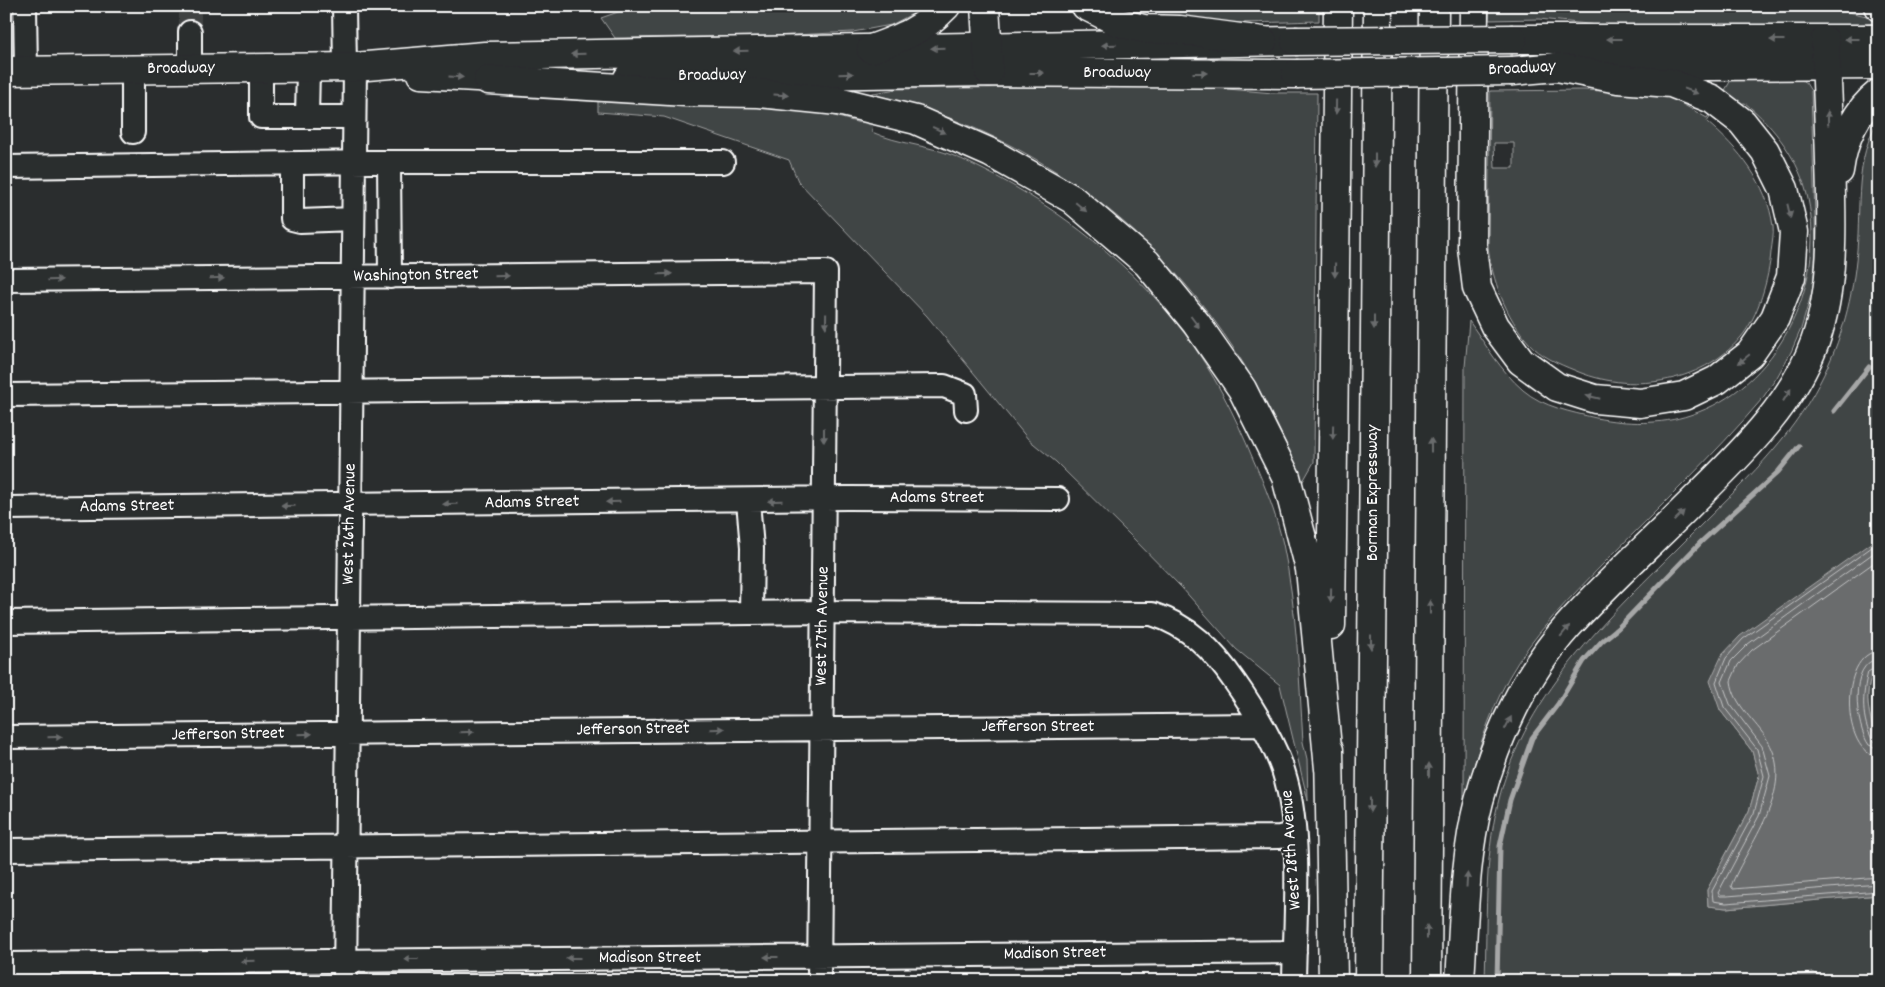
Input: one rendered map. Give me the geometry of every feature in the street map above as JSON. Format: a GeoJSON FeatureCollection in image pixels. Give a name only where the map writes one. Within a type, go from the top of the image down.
{"type":"FeatureCollection","features":[{"type":"Feature","properties":{"kind":"main road"},"geometry":{"type":"LineString","coordinates":[[871,49],[908,35],[929,23],[946,6]]}},
{"type":"Feature","properties":{"kind":"main road"},"geometry":{"type":"LineString","coordinates":[[985,6],[988,60]]}},
{"type":"Feature","properties":{"kind":"main road"},"geometry":{"type":"LineString","coordinates":[[1086,6],[1120,23],[1144,29],[1180,30],[1263,41]]}},
{"type":"Feature","properties":{"kind":"main road"},"geometry":{"type":"LineString","coordinates":[[1333,981],[1329,769],[1338,6]]}},
{"type":"Feature","properties":{"kind":"main road","name":"Borman Expressway"},"geometry":{"type":"LineString","coordinates":[[1369,981],[1378,6]]}},
{"type":"Feature","properties":{"kind":"main road"},"geometry":{"type":"LineString","coordinates":[[1427,981],[1434,6]]}},
{"type":"Feature","properties":{"kind":"main road"},"geometry":{"type":"LineString","coordinates":[[1474,6],[1472,247],[1478,288],[1495,326],[1521,361],[1557,387],[1596,399],[1640,403],[1684,396],[1717,380],[1750,354],[1775,318],[1791,277],[1793,250],[1794,232],[1784,189],[1765,151],[1742,122],[1712,99],[1671,83],[1618,79],[1557,67]]}},
{"type":"Feature","properties":{"kind":"main road","name":"Broadway"},"geometry":{"type":"LineString","coordinates":[[350,67],[488,80],[988,60],[1263,41],[1513,39],[1826,52],[1879,65]]}},
{"type":"Feature","properties":{"kind":"main road","name":"Broadway"},"geometry":{"type":"LineString","coordinates":[[16,71],[350,67],[485,56],[871,49],[988,60],[1296,74],[1513,71],[1826,52],[1879,39]]}},
{"type":"Feature","properties":{"kind":"main road"},"geometry":{"type":"LineString","coordinates":[[1460,981],[1468,870],[1479,802],[1499,740],[1535,670],[1567,627],[1745,450],[1788,396],[1815,342],[1825,302],[1831,261],[1832,219],[1826,52]]}},
{"type":"Feature","properties":{"kind":"main road"},"geometry":{"type":"LineString","coordinates":[[488,80],[686,92],[759,93],[838,101],[916,120],[991,153],[1072,199],[1147,263],[1196,322],[1242,389],[1286,477],[1310,569],[1329,769]]}},
{"type":"Feature","properties":{"kind":"main road"},"geometry":{"type":"LineString","coordinates":[[1832,219],[1840,161],[1850,128],[1867,102],[1879,93]]}},
{"type":"Feature","properties":{"kind":"street"},"geometry":{"type":"LineString","coordinates":[[16,71],[26,6]]}},
{"type":"Feature","properties":{"kind":"street","name":"West 26th Avenue"},"geometry":{"type":"LineString","coordinates":[[344,6],[354,117],[345,970]]}},
{"type":"Feature","properties":{"kind":"street"},"geometry":{"type":"LineString","coordinates":[[190,32],[190,69]]}},
{"type":"Feature","properties":{"kind":"street"},"geometry":{"type":"LineString","coordinates":[[262,68],[262,117],[354,117]]}},
{"type":"Feature","properties":{"kind":"street"},"geometry":{"type":"LineString","coordinates":[[307,117],[308,68]]}},
{"type":"Feature","properties":{"kind":"street"},"geometry":{"type":"LineString","coordinates":[[133,70],[133,132]]}},
{"type":"Feature","properties":{"kind":"street"},"geometry":{"type":"LineString","coordinates":[[6,167],[354,162],[723,162]]}},
{"type":"Feature","properties":{"kind":"street"},"geometry":{"type":"LineString","coordinates":[[389,162],[390,277]]}},
{"type":"Feature","properties":{"kind":"street"},"geometry":{"type":"LineString","coordinates":[[292,163],[292,219],[300,221],[353,220]]}},
{"type":"Feature","properties":{"kind":"street","name":"Washington Street"},"geometry":{"type":"LineString","coordinates":[[6,280],[826,272]]}},
{"type":"Feature","properties":{"kind":"street","name":"West 27th Avenue"},"geometry":{"type":"LineString","coordinates":[[819,981],[826,272]]}},
{"type":"Feature","properties":{"kind":"street"},"geometry":{"type":"LineString","coordinates":[[6,395],[944,386],[965,394],[966,410]]}},
{"type":"Feature","properties":{"kind":"street","name":"Adams Street"},"geometry":{"type":"LineString","coordinates":[[6,508],[1058,499]]}},
{"type":"Feature","properties":{"kind":"street"},"geometry":{"type":"LineString","coordinates":[[748,501],[752,548],[751,613]]}},
{"type":"Feature","properties":{"kind":"street","name":"West 28th Avenue"},"geometry":{"type":"LineString","coordinates":[[6,622],[823,612],[1152,614],[1179,624],[1216,656],[1241,690],[1279,760],[1286,780],[1294,833],[1297,914],[1294,981]]}},
{"type":"Feature","properties":{"kind":"street","name":"Jefferson Street"},"geometry":{"type":"LineString","coordinates":[[6,737],[1260,725]]}},
{"type":"Feature","properties":{"kind":"street"},"geometry":{"type":"LineString","coordinates":[[6,850],[1280,837],[1294,833]]}},
{"type":"Feature","properties":{"kind":"street","name":"Madison Street"},"geometry":{"type":"LineString","coordinates":[[6,964],[345,970],[820,956],[1295,952]]}},
{"type":"Feature","properties":{"kind":"shaded area"},"geometry":{"type":"Polygon","coordinates":[[[635,6],[921,6],[912,14],[891,25],[853,32],[774,36],[615,38],[601,18],[635,6]]]}},
{"type":"Feature","properties":{"kind":"shaded area"},"geometry":{"type":"Polygon","coordinates":[[[1118,6],[1319,6],[1319,21],[1245,23],[1185,21],[1157,18],[1135,13],[1118,6]]]}},
{"type":"Feature","properties":{"kind":"shaded area"},"geometry":{"type":"Polygon","coordinates":[[[1490,6],[1821,6],[1876,18],[1876,23],[1853,25],[1618,27],[1539,19],[1489,20],[1490,6]]]}},
{"type":"Feature","properties":{"kind":"shaded area"},"geometry":{"type":"Polygon","coordinates":[[[1800,79],[1806,83],[1811,91],[1816,249],[1813,288],[1801,329],[1791,352],[1762,399],[1704,462],[1565,603],[1529,646],[1509,677],[1488,722],[1464,802],[1465,367],[1469,321],[1500,366],[1523,390],[1548,405],[1596,418],[1619,421],[1667,421],[1690,415],[1721,402],[1747,382],[1770,358],[1788,329],[1802,298],[1810,266],[1812,232],[1808,199],[1799,171],[1785,146],[1756,112],[1745,103],[1738,104],[1721,97],[1731,80],[1800,79]]]}},
{"type":"Feature","properties":{"kind":"shaded area"},"geometry":{"type":"Polygon","coordinates":[[[1182,85],[1273,93],[1317,93],[1314,462],[1302,483],[1275,420],[1242,361],[1204,307],[1160,257],[1112,212],[1058,173],[999,140],[936,113],[867,94],[897,89],[1182,85]]]}},
{"type":"Feature","properties":{"kind":"shaded area"},"geometry":{"type":"Polygon","coordinates":[[[1583,90],[1642,93],[1670,97],[1707,118],[1712,110],[1714,111],[1707,122],[1719,132],[1750,168],[1765,195],[1773,229],[1770,262],[1762,297],[1747,329],[1725,353],[1706,366],[1685,375],[1640,383],[1617,382],[1595,377],[1562,365],[1533,348],[1513,322],[1507,310],[1497,285],[1490,259],[1488,246],[1490,91],[1583,90]],[[1494,143],[1495,168],[1514,168],[1514,143],[1494,143]]]}},
{"type":"Feature","properties":{"kind":"shaded area"},"geometry":{"type":"Polygon","coordinates":[[[598,100],[765,104],[816,111],[860,123],[862,115],[873,121],[872,132],[954,156],[1012,185],[1040,202],[1094,241],[1143,285],[1185,334],[1214,379],[1246,443],[1274,511],[1288,568],[1294,618],[1303,742],[1307,759],[1308,801],[1280,685],[1236,649],[1182,588],[1132,537],[1056,462],[1028,439],[927,316],[798,181],[789,160],[664,117],[598,112],[598,100]]]}},
{"type":"Feature","properties":{"kind":"shaded area"},"geometry":{"type":"Polygon","coordinates":[[[1879,119],[1879,537],[1875,538],[1720,710],[1752,751],[1759,776],[1749,811],[1707,890],[1708,906],[1726,908],[1879,895],[1879,981],[1832,981],[1814,973],[1736,981],[1485,981],[1490,847],[1498,803],[1511,762],[1529,724],[1577,654],[1636,590],[1731,496],[1780,442],[1808,403],[1835,350],[1845,318],[1853,285],[1862,167],[1871,135],[1879,119]]]}},
{"type":"Feature","properties":{"kind":"shaded area"},"geometry":{"type":"Polygon","coordinates":[[[1879,669],[1879,742],[1872,725],[1868,694],[1869,684],[1879,669]]]}},
{"type":"Feature","properties":{"kind":"water"},"geometry":{"type":"Polygon","coordinates":[[[1879,537],[1879,669],[1869,684],[1868,704],[1872,725],[1879,742],[1879,895],[1726,908],[1708,906],[1707,890],[1749,811],[1759,776],[1752,751],[1720,710],[1710,681],[1722,655],[1740,636],[1879,537]]]}},
{"type":"Feature","properties":{"kind":"water"},"geometry":{"type":"Polygon","coordinates":[[[1814,973],[1832,981],[1736,981],[1814,973]]]}},
{"type":"Feature","properties":{"kind":"waterway"},"geometry":{"type":"LineString","coordinates":[[1834,411],[1869,367]]}},
{"type":"Feature","properties":{"kind":"waterway"},"geometry":{"type":"LineString","coordinates":[[1497,981],[1500,846],[1510,800],[1532,738],[1558,704],[1584,661],[1602,641],[1618,628],[1701,542],[1778,472],[1799,446]]}},
{"type":"Feature","properties":{"kind":"tunnel"},"geometry":{"type":"LineString","coordinates":[[190,6],[190,32]]}}]}
